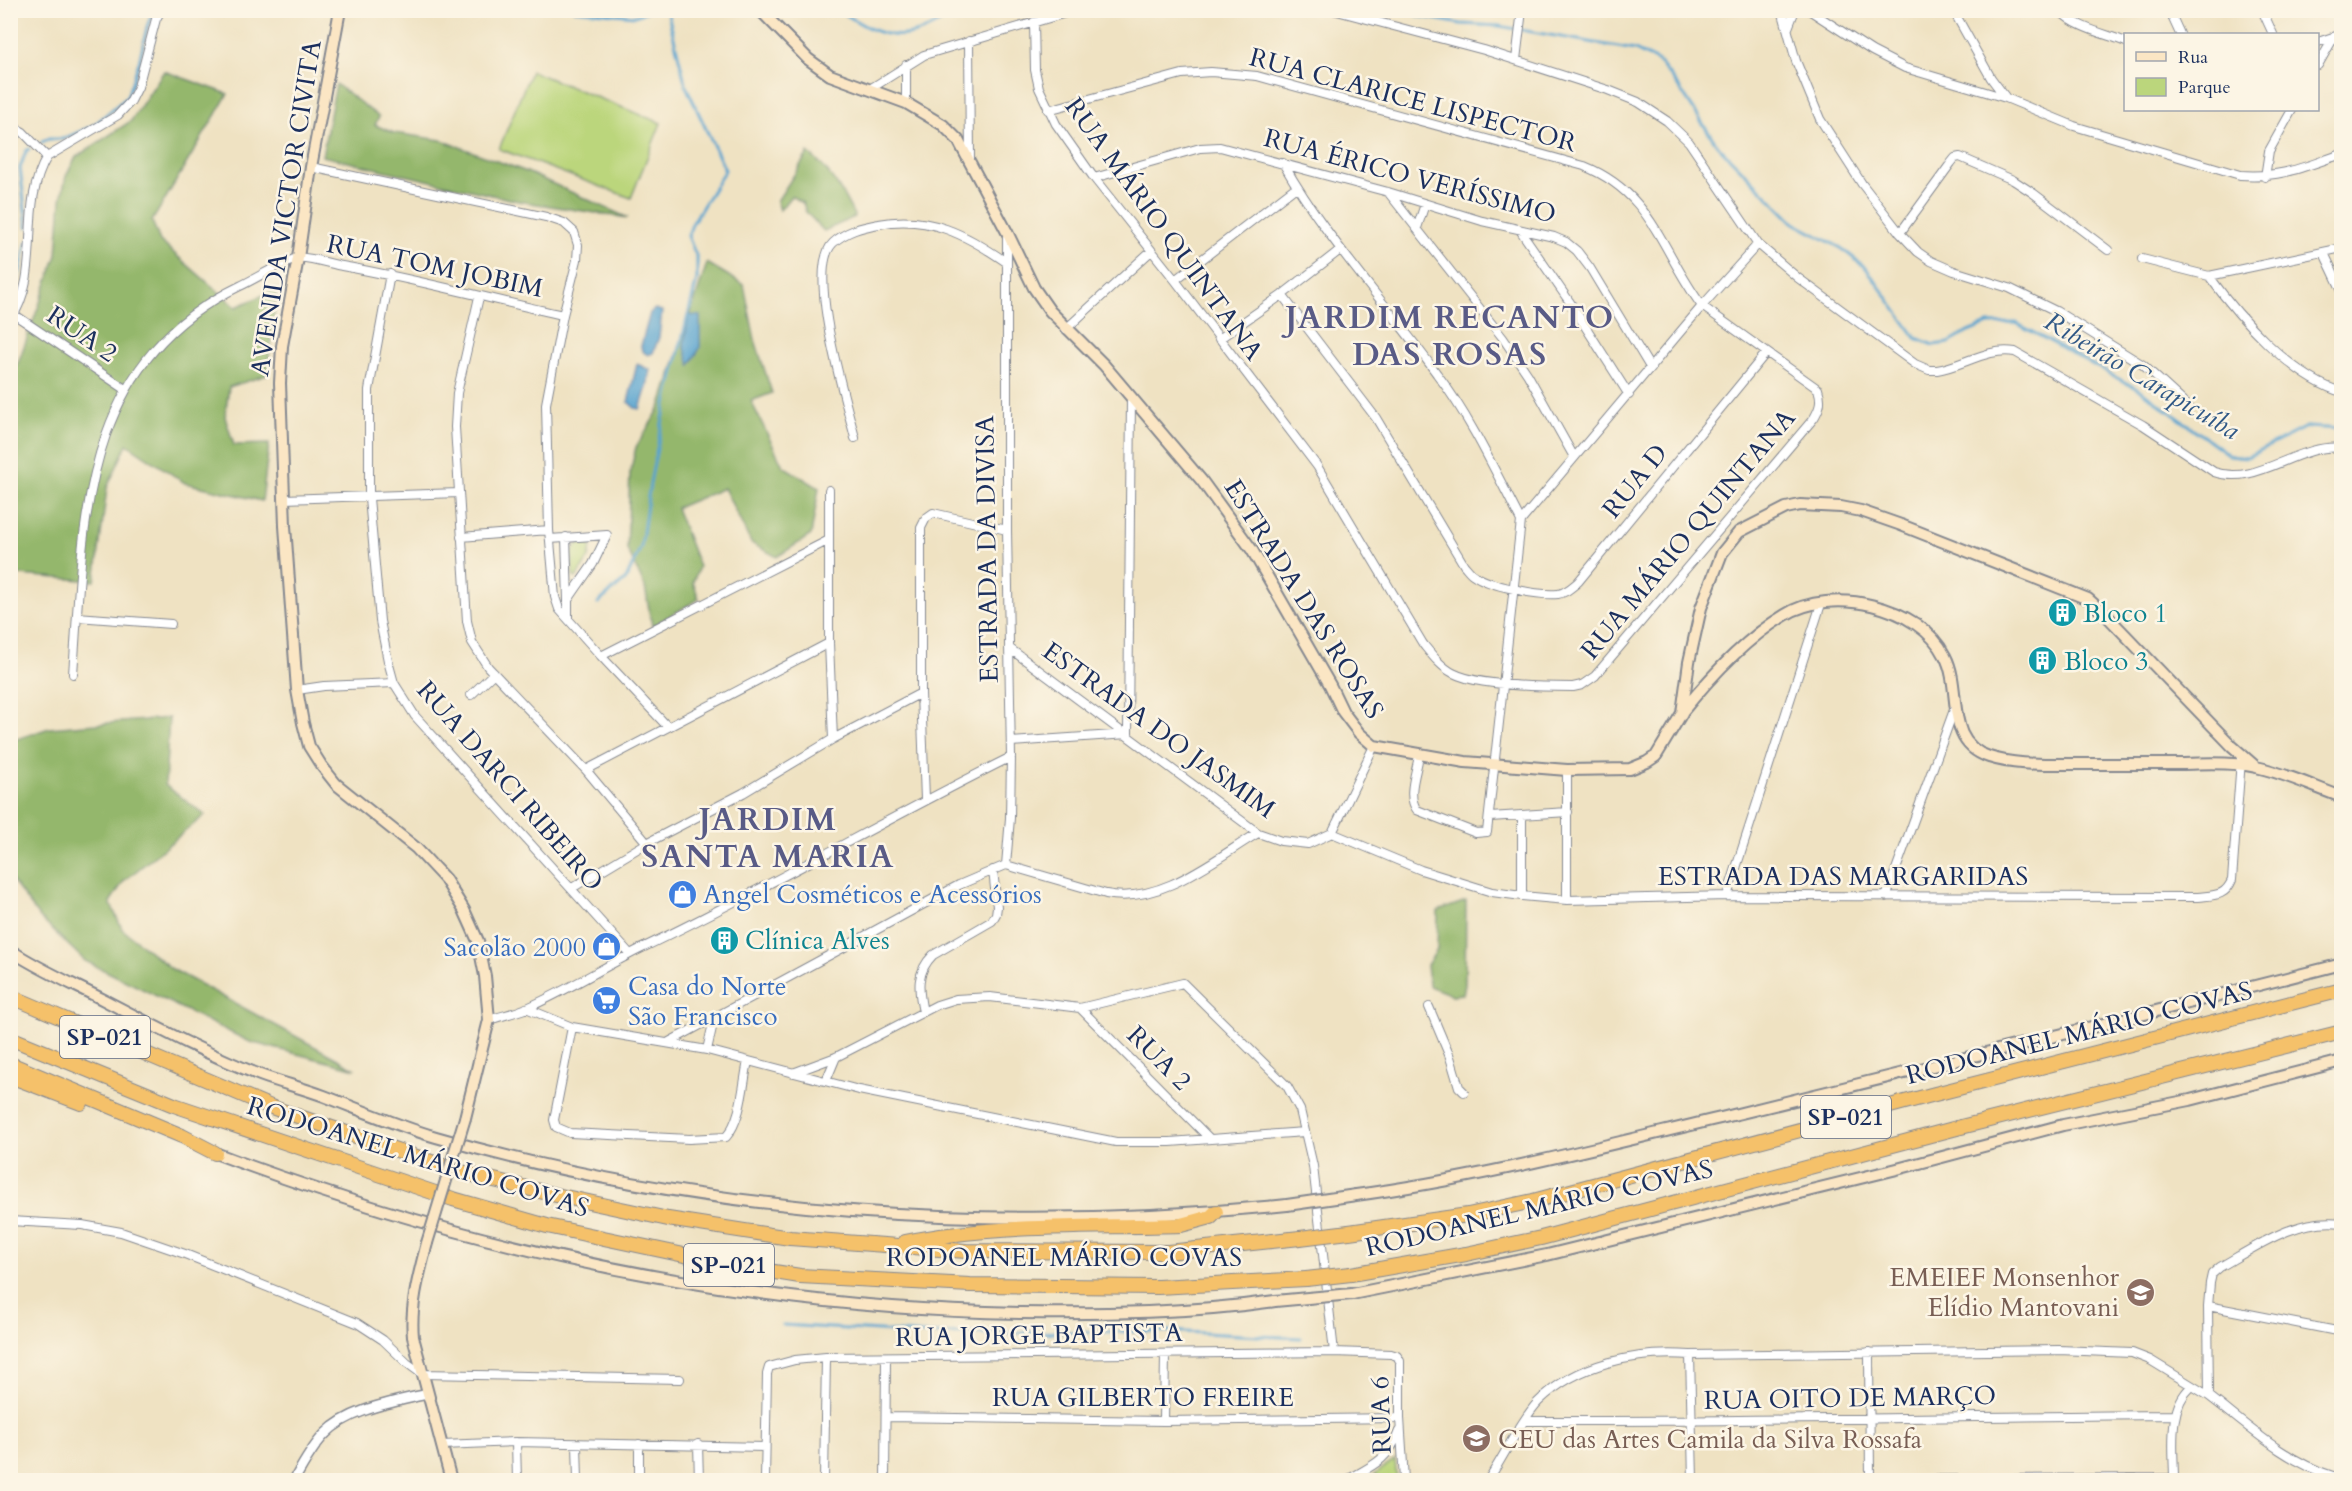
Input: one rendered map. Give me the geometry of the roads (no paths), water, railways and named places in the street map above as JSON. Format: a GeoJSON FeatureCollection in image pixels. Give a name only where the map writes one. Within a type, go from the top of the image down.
{"type":"FeatureCollection","features":[{"type":"Feature","properties":{"kind":"highway","name":"RODOANEL MÁRIO COVAS"},"geometry":{"type":"LineString","coordinates":[[10,996],[271,1107],[461,1172],[556,1195],[731,1230],[790,1238],[966,1251],[1168,1252],[1349,1232],[1467,1215],[1533,1201],[1935,1094],[2342,990]]}},
{"type":"Feature","properties":{"kind":"highway","name":"RODOANEL MÁRIO COVAS"},"geometry":{"type":"LineString","coordinates":[[10,1038],[174,1105],[453,1199],[547,1226],[724,1264],[800,1276],[970,1285],[1158,1287],[1306,1279],[1351,1274],[1541,1238],[1957,1128],[2342,1032]]}},
{"type":"Feature","properties":{"kind":"highway"},"geometry":{"type":"LineString","coordinates":[[10,1064],[182,1136],[216,1153]]}},
{"type":"Feature","properties":{"kind":"highway"},"geometry":{"type":"LineString","coordinates":[[10,1076],[180,1143],[216,1153]]}},
{"type":"Feature","properties":{"kind":"highway"},"geometry":{"type":"LineString","coordinates":[[887,1246],[940,1235],[1181,1225],[1211,1217],[1216,1212]]}},
{"type":"Feature","properties":{"kind":"main road","name":"AVENIDA VICTOR CIVITA"},"geometry":{"type":"LineString","coordinates":[[340,10],[311,166],[282,346],[280,383],[284,499],[297,690],[309,746],[321,765],[336,784],[416,848],[446,879],[478,941],[485,976],[489,1020],[465,1118],[427,1243],[411,1318],[422,1374],[451,1480]]}},
{"type":"Feature","properties":{"kind":"main road","name":"ESTRADA DAS ROSAS"},"geometry":{"type":"LineString","coordinates":[[760,10],[808,59],[830,75],[906,104],[943,125],[958,140],[970,159],[1034,288],[1050,312],[1104,365],[1202,481],[1252,550],[1343,712],[1359,733],[1374,746],[1465,762],[1567,770],[1630,769],[1647,762],[1656,756],[1682,713],[1689,662],[1701,608],[1722,553],[1738,532],[1765,518],[1800,505],[1820,505],[1861,511],[1901,525],[2088,599],[2232,746],[2241,760]]}},
{"type":"Feature","properties":{"kind":"main road"},"geometry":{"type":"LineString","coordinates":[[1682,713],[1716,673],[1762,631],[1786,614],[1799,608],[1821,604],[1855,603],[1879,606],[1912,620],[1938,644],[1946,657],[1958,725],[1964,739],[1973,749],[1989,757],[2013,763],[2213,764],[2241,760],[2342,797]]}},
{"type":"Feature","properties":{"kind":"main road"},"geometry":{"type":"LineString","coordinates":[[2213,764],[2226,759],[2232,746]]}},
{"type":"Feature","properties":{"kind":"main road"},"geometry":{"type":"LineString","coordinates":[[10,950],[190,1044],[262,1076],[435,1137],[552,1167],[714,1196],[886,1213],[1069,1218],[1216,1212],[1412,1187],[1554,1157],[1954,1063],[2342,964]]}},
{"type":"Feature","properties":{"kind":"main road"},"geometry":{"type":"LineString","coordinates":[[216,1153],[295,1182],[503,1244],[611,1269],[741,1292],[848,1304],[993,1312],[1143,1312],[1243,1306],[1352,1294],[1547,1255],[1896,1169],[2063,1125],[2190,1100],[2342,1061]]}},
{"type":"Feature","properties":{"kind":"street"},"geometry":{"type":"LineString","coordinates":[[13,318],[27,284],[30,266],[32,200],[36,178],[47,157],[118,115],[131,101],[138,87],[156,20],[161,10]]}},
{"type":"Feature","properties":{"kind":"street"},"geometry":{"type":"LineString","coordinates":[[870,89],[906,64],[924,55],[1076,10]]}},
{"type":"Feature","properties":{"kind":"street"},"geometry":{"type":"LineString","coordinates":[[1333,10],[1516,60],[1638,102],[1667,121],[1689,142],[1758,244],[1798,278],[1915,364],[1929,370],[1937,370],[1994,352],[2014,351],[2143,425],[2214,472],[2233,476],[2248,474],[2314,449],[2342,448]]}},
{"type":"Feature","properties":{"kind":"street"},"geometry":{"type":"LineString","coordinates":[[1782,10],[1796,61],[1820,119],[1862,184],[1900,233],[1918,252],[1931,261],[1987,283],[2009,288],[2093,333],[2143,365],[2189,407]]}},
{"type":"Feature","properties":{"kind":"street"},"geometry":{"type":"LineString","coordinates":[[1788,30],[1796,10]]}},
{"type":"Feature","properties":{"kind":"street"},"geometry":{"type":"LineString","coordinates":[[1809,10],[1892,62],[2006,98],[2074,126],[2240,175],[2265,177],[2283,174],[2342,154]]}},
{"type":"Feature","properties":{"kind":"street"},"geometry":{"type":"LineString","coordinates":[[1953,10],[1988,72],[2006,98]]}},
{"type":"Feature","properties":{"kind":"street"},"geometry":{"type":"LineString","coordinates":[[2059,10],[2067,19],[2085,28],[2124,41]]}},
{"type":"Feature","properties":{"kind":"street"},"geometry":{"type":"LineString","coordinates":[[2169,10],[2180,33]]}},
{"type":"Feature","properties":{"kind":"street"},"geometry":{"type":"LineString","coordinates":[[2262,10],[2273,33]]}},
{"type":"Feature","properties":{"kind":"street"},"geometry":{"type":"LineString","coordinates":[[1516,60],[1522,14]]}},
{"type":"Feature","properties":{"kind":"street","name":"RUA MÁRIO QUINTANA"},"geometry":{"type":"LineString","coordinates":[[1034,22],[1035,70],[1048,110],[1094,178],[1317,466],[1423,645],[1439,663],[1452,673],[1504,683],[1573,687],[1582,685],[1595,676],[1814,418],[1821,398],[1818,389]]}},
{"type":"Feature","properties":{"kind":"street"},"geometry":{"type":"LineString","coordinates":[[2319,42],[2338,35]]}},
{"type":"Feature","properties":{"kind":"street"},"geometry":{"type":"LineString","coordinates":[[2319,64],[2338,35]]}},
{"type":"Feature","properties":{"kind":"street"},"geometry":{"type":"LineString","coordinates":[[969,41],[970,159]]}},
{"type":"Feature","properties":{"kind":"street"},"geometry":{"type":"LineString","coordinates":[[906,64],[906,104]]}},
{"type":"Feature","properties":{"kind":"street","name":"RUA CLARICE LISPECTOR"},"geometry":{"type":"LineString","coordinates":[[1048,110],[1182,74],[1211,72],[1257,76],[1584,166],[1620,185],[1642,208],[1702,306],[1818,389]]}},
{"type":"Feature","properties":{"kind":"street"},"geometry":{"type":"LineString","coordinates":[[1980,90],[1988,72]]}},
{"type":"Feature","properties":{"kind":"street"},"geometry":{"type":"LineString","coordinates":[[2265,177],[2269,151],[2291,111]]}},
{"type":"Feature","properties":{"kind":"street"},"geometry":{"type":"LineString","coordinates":[[10,125],[23,132],[47,157]]}},
{"type":"Feature","properties":{"kind":"street","name":"RUA ÉRICO VERÍSSIMO"},"geometry":{"type":"LineString","coordinates":[[1094,178],[1200,148],[1220,147],[1520,230],[1554,237],[1566,242],[1577,251],[1590,268],[1650,369]]}},
{"type":"Feature","properties":{"kind":"street"},"geometry":{"type":"LineString","coordinates":[[1900,233],[1951,163],[1955,158],[1960,157],[2013,180],[2108,250]]}},
{"type":"Feature","properties":{"kind":"street"},"geometry":{"type":"LineString","coordinates":[[1282,163],[1340,250],[1457,403],[1486,451],[1521,521],[1487,832],[1481,834],[1417,810],[1413,805],[1412,796],[1419,754]]}},
{"type":"Feature","properties":{"kind":"street"},"geometry":{"type":"LineString","coordinates":[[311,166],[546,217],[564,223],[574,232],[578,245],[577,260],[563,315],[546,404],[549,530],[555,597],[559,609],[667,726]]}},
{"type":"Feature","properties":{"kind":"street"},"geometry":{"type":"LineString","coordinates":[[1175,280],[1296,187]]}},
{"type":"Feature","properties":{"kind":"street"},"geometry":{"type":"LineString","coordinates":[[1388,192],[1503,338],[1528,375],[1574,457]]}},
{"type":"Feature","properties":{"kind":"street"},"geometry":{"type":"LineString","coordinates":[[1418,228],[1425,204]]}},
{"type":"Feature","properties":{"kind":"street"},"geometry":{"type":"LineString","coordinates":[[855,438],[827,320],[823,270],[824,260],[832,244],[853,229],[891,221],[924,223],[949,229],[974,240],[1006,262]]}},
{"type":"Feature","properties":{"kind":"street"},"geometry":{"type":"LineString","coordinates":[[1520,230],[1629,395]]}},
{"type":"Feature","properties":{"kind":"street","name":"ESTRADA DA DIVISA"},"geometry":{"type":"LineString","coordinates":[[1006,866],[1011,757],[1007,530],[1007,232]]}},
{"type":"Feature","properties":{"kind":"street"},"geometry":{"type":"LineString","coordinates":[[1521,521],[1702,306],[1758,244]]}},
{"type":"Feature","properties":{"kind":"street"},"geometry":{"type":"LineString","coordinates":[[2142,259],[2209,276],[2342,248]]}},
{"type":"Feature","properties":{"kind":"street"},"geometry":{"type":"LineString","coordinates":[[1219,339],[1282,295],[1340,250]]}},
{"type":"Feature","properties":{"kind":"street"},"geometry":{"type":"LineString","coordinates":[[1066,329],[1151,251]]}},
{"type":"Feature","properties":{"kind":"street"},"geometry":{"type":"LineString","coordinates":[[2324,253],[2342,291]]}},
{"type":"Feature","properties":{"kind":"street"},"geometry":{"type":"LineString","coordinates":[[74,674],[84,529],[94,477],[111,418],[126,389],[159,344],[192,314],[225,293],[298,258]]}},
{"type":"Feature","properties":{"kind":"street","name":"RUA TOM JOBIM"},"geometry":{"type":"LineString","coordinates":[[298,258],[390,274],[479,297],[563,315]]}},
{"type":"Feature","properties":{"kind":"street","name":"RUA DARCI RIBEIRO"},"geometry":{"type":"LineString","coordinates":[[390,274],[371,366],[369,498],[380,621],[394,683],[415,716],[630,954]]}},
{"type":"Feature","properties":{"kind":"street"},"geometry":{"type":"LineString","coordinates":[[2209,276],[2252,330],[2313,380],[2342,392]]}},
{"type":"Feature","properties":{"kind":"street","name":"RUA D"},"geometry":{"type":"LineString","coordinates":[[1282,295],[1376,418],[1464,565],[1473,575],[1482,580],[1514,590],[1558,594],[1569,590],[1578,582],[1766,352]]}},
{"type":"Feature","properties":{"kind":"street"},"geometry":{"type":"LineString","coordinates":[[479,297],[457,393],[455,427],[466,621],[472,642],[494,673],[586,770],[647,843]]}},
{"type":"Feature","properties":{"kind":"street","name":"RUA 2"},"geometry":{"type":"LineString","coordinates":[[13,318],[126,389]]}},
{"type":"Feature","properties":{"kind":"street"},"geometry":{"type":"LineString","coordinates":[[1011,742],[1128,734],[1131,397]]}},
{"type":"Feature","properties":{"kind":"street"},"geometry":{"type":"LineString","coordinates":[[829,490],[827,541],[833,739]]}},
{"type":"Feature","properties":{"kind":"street"},"geometry":{"type":"LineString","coordinates":[[284,499],[369,498],[459,493]]}},
{"type":"Feature","properties":{"kind":"street"},"geometry":{"type":"LineString","coordinates":[[926,799],[921,693],[921,528],[926,518],[933,513],[1007,530]]}},
{"type":"Feature","properties":{"kind":"street"},"geometry":{"type":"LineString","coordinates":[[461,537],[549,530]]}},
{"type":"Feature","properties":{"kind":"street"},"geometry":{"type":"LineString","coordinates":[[550,539],[607,535],[593,564],[568,600]]}},
{"type":"Feature","properties":{"kind":"street"},"geometry":{"type":"LineString","coordinates":[[566,537],[568,619]]}},
{"type":"Feature","properties":{"kind":"street"},"geometry":{"type":"LineString","coordinates":[[601,656],[827,541]]}},
{"type":"Feature","properties":{"kind":"street"},"geometry":{"type":"LineString","coordinates":[[1726,896],[1821,604]]}},
{"type":"Feature","properties":{"kind":"street"},"geometry":{"type":"LineString","coordinates":[[77,617],[171,624]]}},
{"type":"Feature","properties":{"kind":"street"},"geometry":{"type":"LineString","coordinates":[[586,770],[829,643]]}},
{"type":"Feature","properties":{"kind":"street","name":"ESTRADA DO JASMIM"},"geometry":{"type":"LineString","coordinates":[[1009,648],[1258,832],[1281,841],[1302,844],[1308,844],[1332,832]]}},
{"type":"Feature","properties":{"kind":"street"},"geometry":{"type":"LineString","coordinates":[[471,694],[494,673]]}},
{"type":"Feature","properties":{"kind":"street"},"geometry":{"type":"LineString","coordinates":[[297,690],[333,685],[394,683]]}},
{"type":"Feature","properties":{"kind":"street"},"geometry":{"type":"LineString","coordinates":[[572,888],[647,843],[743,793],[833,739],[921,693]]}},
{"type":"Feature","properties":{"kind":"street"},"geometry":{"type":"LineString","coordinates":[[1886,897],[1956,704]]}},
{"type":"Feature","properties":{"kind":"street"},"geometry":{"type":"LineString","coordinates":[[1332,832],[1374,746]]}},
{"type":"Feature","properties":{"kind":"street"},"geometry":{"type":"LineString","coordinates":[[489,1020],[526,1008],[781,879],[926,799],[1011,757]]}},
{"type":"Feature","properties":{"kind":"street","name":"ESTRADA DAS MARGARIDAS"},"geometry":{"type":"LineString","coordinates":[[1332,832],[1421,870],[1492,892],[1567,900],[1726,896],[2198,897],[2223,893],[2228,888],[2234,867],[2241,760]]}},
{"type":"Feature","properties":{"kind":"street"},"geometry":{"type":"LineString","coordinates":[[1567,770],[1567,900]]}},
{"type":"Feature","properties":{"kind":"street"},"geometry":{"type":"LineString","coordinates":[[1490,817],[1568,812]]}},
{"type":"Feature","properties":{"kind":"street"},"geometry":{"type":"LineString","coordinates":[[1522,816],[1522,896]]}},
{"type":"Feature","properties":{"kind":"street"},"geometry":{"type":"LineString","coordinates":[[669,1042],[959,885],[993,870],[1006,866],[1119,897],[1137,896],[1158,891],[1177,882],[1258,832]]}},
{"type":"Feature","properties":{"kind":"street"},"geometry":{"type":"LineString","coordinates":[[923,1012],[919,986],[920,974],[925,963],[933,955],[992,921],[996,914],[993,870]]}},
{"type":"Feature","properties":{"kind":"street"},"geometry":{"type":"LineString","coordinates":[[793,1072],[836,1057],[936,1005],[970,997],[990,997],[1080,1008],[1183,982],[1287,1086],[1300,1110],[1313,1166],[1334,1352]]}},
{"type":"Feature","properties":{"kind":"street"},"geometry":{"type":"LineString","coordinates":[[1429,1007],[1450,1057],[1459,1087],[1464,1092]]}},
{"type":"Feature","properties":{"kind":"street"},"geometry":{"type":"LineString","coordinates":[[526,1008],[572,1027],[707,1050],[859,1090],[1116,1142],[1170,1142],[1305,1132]]}},
{"type":"Feature","properties":{"kind":"street","name":"RUA 2"},"geometry":{"type":"LineString","coordinates":[[1080,1008],[1209,1138]]}},
{"type":"Feature","properties":{"kind":"street"},"geometry":{"type":"LineString","coordinates":[[707,1050],[714,1019]]}},
{"type":"Feature","properties":{"kind":"street"},"geometry":{"type":"LineString","coordinates":[[572,1027],[554,1120],[556,1127],[570,1133],[719,1139],[726,1137],[732,1131],[748,1061]]}},
{"type":"Feature","properties":{"kind":"street"},"geometry":{"type":"LineString","coordinates":[[826,1081],[836,1057]]}},
{"type":"Feature","properties":{"kind":"street"},"geometry":{"type":"LineString","coordinates":[[10,1221],[81,1225],[121,1233],[184,1254],[357,1323],[383,1340],[422,1374],[680,1379]]}},
{"type":"Feature","properties":{"kind":"street"},"geometry":{"type":"LineString","coordinates":[[2209,1396],[2208,1306],[2212,1274],[2220,1267],[2280,1233],[2309,1224],[2342,1223]]}},
{"type":"Feature","properties":{"kind":"street"},"geometry":{"type":"LineString","coordinates":[[2208,1306],[2342,1332]]}},
{"type":"Feature","properties":{"kind":"street"},"geometry":{"type":"LineString","coordinates":[[1488,1480],[1539,1402],[1558,1387],[1590,1368],[1636,1356],[1666,1353],[1690,1355],[2059,1350],[2132,1353],[2150,1360],[2209,1396],[2248,1428],[2297,1460],[2319,1472],[2337,1476]]}},
{"type":"Feature","properties":{"kind":"street","name":"RUA JORGE BAPTISTA"},"geometry":{"type":"LineString","coordinates":[[765,1447],[769,1367],[795,1360],[826,1357],[1334,1352],[1391,1354]]}},
{"type":"Feature","properties":{"kind":"street"},"geometry":{"type":"LineString","coordinates":[[1869,1352],[1870,1480]]}},
{"type":"Feature","properties":{"kind":"street"},"geometry":{"type":"LineString","coordinates":[[1164,1421],[1165,1354]]}},
{"type":"Feature","properties":{"kind":"street","name":"RUA 6"},"geometry":{"type":"LineString","coordinates":[[1391,1354],[1397,1356],[1400,1361],[1400,1422],[1404,1480]]}},
{"type":"Feature","properties":{"kind":"street"},"geometry":{"type":"LineString","coordinates":[[1690,1355],[1694,1480]]}},
{"type":"Feature","properties":{"kind":"street"},"geometry":{"type":"LineString","coordinates":[[824,1480],[826,1357]]}},
{"type":"Feature","properties":{"kind":"street"},"geometry":{"type":"LineString","coordinates":[[885,1480],[886,1358]]}},
{"type":"Feature","properties":{"kind":"street"},"geometry":{"type":"LineString","coordinates":[[1832,1480],[2174,1479],[2175,1415],[2183,1395],[2191,1387]]}},
{"type":"Feature","properties":{"kind":"street"},"geometry":{"type":"LineString","coordinates":[[294,1480],[323,1435],[337,1423],[391,1402],[427,1394]]}},
{"type":"Feature","properties":{"kind":"street","name":"RUA OITO DE MARÇO"},"geometry":{"type":"LineString","coordinates":[[1526,1421],[1692,1422],[1870,1417],[2175,1415]]}},
{"type":"Feature","properties":{"kind":"street","name":"RUA GILBERTO FREIRE"},"geometry":{"type":"LineString","coordinates":[[886,1417],[1400,1422]]}},
{"type":"Feature","properties":{"kind":"street"},"geometry":{"type":"LineString","coordinates":[[1347,1480],[1382,1460],[1394,1444],[1400,1422]]}},
{"type":"Feature","properties":{"kind":"street"},"geometry":{"type":"LineString","coordinates":[[442,1445],[516,1442],[765,1447],[765,1480]]}},
{"type":"Feature","properties":{"kind":"street"},"geometry":{"type":"LineString","coordinates":[[516,1442],[517,1480]]}},
{"type":"Feature","properties":{"kind":"street"},"geometry":{"type":"LineString","coordinates":[[577,1444],[578,1480]]}},
{"type":"Feature","properties":{"kind":"street"},"geometry":{"type":"LineString","coordinates":[[639,1444],[639,1480]]}},
{"type":"Feature","properties":{"kind":"street"},"geometry":{"type":"LineString","coordinates":[[698,1444],[699,1480]]}},
{"type":"Feature","properties":{"kind":"street"},"geometry":{"type":"LineString","coordinates":[[2324,1480],[2337,1476]]}},
{"type":"Feature","properties":{"kind":"street"},"geometry":{"type":"LineString","coordinates":[[837,1480],[999,1480]]}},
{"type":"Feature","properties":{"kind":"water"},"geometry":{"type":"Polygon","coordinates":[[[655,309],[662,311],[659,337],[653,353],[648,355],[642,351],[641,346],[650,313],[655,309]]]}},
{"type":"Feature","properties":{"kind":"water"},"geometry":{"type":"Polygon","coordinates":[[[689,315],[700,316],[700,348],[690,365],[684,345],[689,315]]]}},
{"type":"Feature","properties":{"kind":"water"},"geometry":{"type":"Polygon","coordinates":[[[637,364],[650,370],[640,409],[628,402],[637,364]]]}},
{"type":"Feature","properties":{"kind":"waterway","name":"Ribeirão Carapicuíba"},"geometry":{"type":"LineString","coordinates":[[42,142],[48,139],[63,139],[93,126],[127,97],[153,10]]}},
{"type":"Feature","properties":{"kind":"waterway","name":"Ribeirão Carapicuíba"},"geometry":{"type":"LineString","coordinates":[[574,10],[635,16],[649,10]]}},
{"type":"Feature","properties":{"kind":"waterway"},"geometry":{"type":"LineString","coordinates":[[598,603],[626,579],[641,547],[650,483],[667,399],[697,279],[697,258],[688,236],[692,224],[725,170],[686,86],[667,10]]}},
{"type":"Feature","properties":{"kind":"waterway","name":"Ribeirão Carapicuíba"},"geometry":{"type":"LineString","coordinates":[[839,10],[871,29],[898,36],[925,29],[958,10]]}},
{"type":"Feature","properties":{"kind":"waterway","name":"Ribeirão Carapicuíba"},"geometry":{"type":"LineString","coordinates":[[1407,10],[1418,16],[1461,24],[1499,26],[1635,50],[1659,62],[1717,145],[1794,223],[1841,248],[1866,268],[1916,338],[1933,345],[1949,343],[1988,324],[2016,323],[2143,392],[2229,455],[2247,457],[2306,427],[2342,429]]}},
{"type":"Feature","properties":{"kind":"waterway","name":"Ribeirão Carapicuíba"},"geometry":{"type":"LineString","coordinates":[[27,227],[20,168],[26,151],[29,149]]}},
{"type":"Feature","properties":{"kind":"waterway","name":"Ribeirão Carapicuíba"},"geometry":{"type":"LineString","coordinates":[[14,293],[27,242]]}},
{"type":"Feature","properties":{"kind":"waterway"},"geometry":{"type":"LineString","coordinates":[[783,1325],[927,1334],[1166,1331],[1301,1338]]}},
{"type":"Feature","properties":{"kind":"place","name":"Bloco 1"},"geometry":{"type":"Point","coordinates":[2062,613]}},
{"type":"Feature","properties":{"kind":"place","name":"Bloco 3"},"geometry":{"type":"Point","coordinates":[2043,661]}},
{"type":"Feature","properties":{"kind":"place","name":"Angel Cosméticos e Acessórios"},"geometry":{"type":"Point","coordinates":[682,894]}},
{"type":"Feature","properties":{"kind":"place","name":"Clínica Alves"},"geometry":{"type":"Point","coordinates":[724,940]}},
{"type":"Feature","properties":{"kind":"place","name":"Sacolão 2000"},"geometry":{"type":"Point","coordinates":[607,947]}},
{"type":"Feature","properties":{"kind":"place","name":"Casa do Norte São Francisco"},"geometry":{"type":"Point","coordinates":[607,1001]}},
{"type":"Feature","properties":{"kind":"place","name":"EMEIEF Monsenhor Elídio Mantovani"},"geometry":{"type":"Point","coordinates":[2140,1292]}},
{"type":"Feature","properties":{"kind":"place","name":"CEU das Artes Camila da Silva Rossafa"},"geometry":{"type":"Point","coordinates":[1477,1439]}},
{"type":"Feature","properties":{"kind":"district","name":"JARDIM RECANTO DAS ROSAS"},"geometry":{"type":"Point","coordinates":[1450,336]}},
{"type":"Feature","properties":{"kind":"district","name":"JARDIM SANTA MARIA"},"geometry":{"type":"Point","coordinates":[768,838]}}]}
